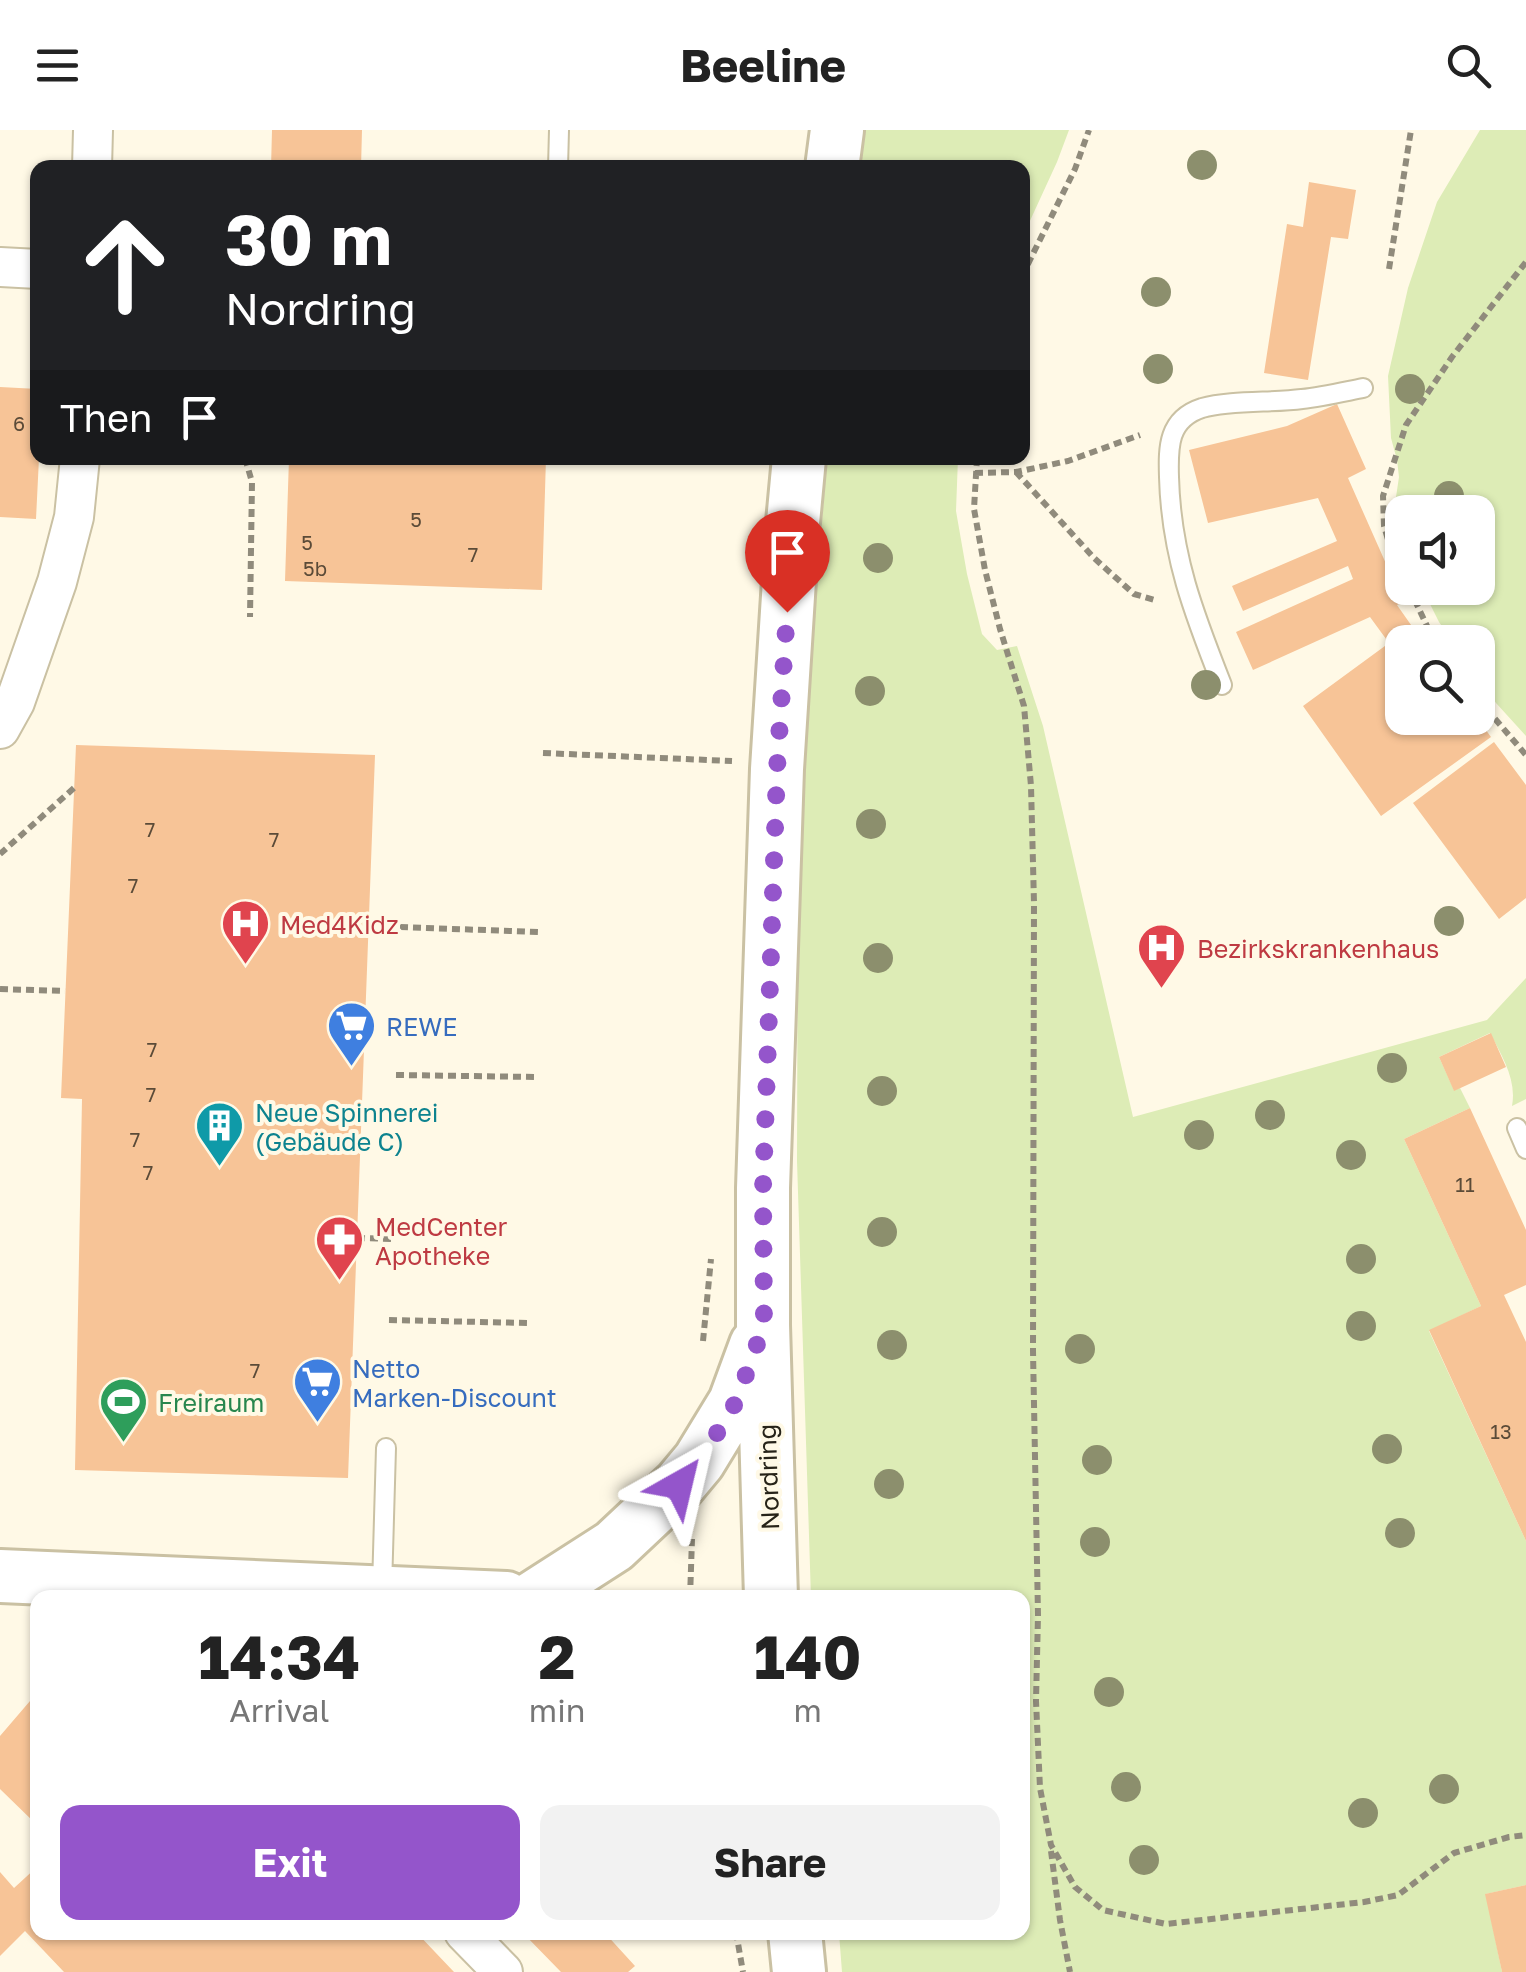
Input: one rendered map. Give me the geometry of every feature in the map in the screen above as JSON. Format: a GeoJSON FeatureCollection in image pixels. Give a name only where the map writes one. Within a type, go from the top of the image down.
{"type":"FeatureCollection","features":[{"type":"Feature","properties":{"kind":"main road"},"geometry":{"type":"LineString","coordinates":[[833,160],[837,130]]}},
{"type":"Feature","properties":{"kind":"main road","name":"Nordring"},"geometry":{"type":"LineString","coordinates":[[771,1590],[763,1188],[777,769],[799,465]]}},
{"type":"Feature","properties":{"kind":"main road"},"geometry":{"type":"LineString","coordinates":[[545,1590],[614,1546],[700,1461],[736,1402],[764,1325]]}},
{"type":"Feature","properties":{"kind":"main road"},"geometry":{"type":"LineString","coordinates":[[0,1576],[200,1590]]}},
{"type":"Feature","properties":{"kind":"main road"},"geometry":{"type":"LineString","coordinates":[[795,1940],[799,1972]]}},
{"type":"Feature","properties":{"kind":"street"},"geometry":{"type":"LineString","coordinates":[[92,160],[94,130]]}},
{"type":"Feature","properties":{"kind":"street"},"geometry":{"type":"LineString","coordinates":[[0,267],[30,269]]}},
{"type":"Feature","properties":{"kind":"street"},"geometry":{"type":"LineString","coordinates":[[0,729],[15,702],[57,582],[74,517],[79,465]]}},
{"type":"Feature","properties":{"kind":"street"},"geometry":{"type":"LineString","coordinates":[[472,1940],[503,1972]]}},
{"type":"Feature","properties":{"kind":"lane"},"geometry":{"type":"LineString","coordinates":[[558,160],[560,130]]}},
{"type":"Feature","properties":{"kind":"lane"},"geometry":{"type":"LineString","coordinates":[[1222,685],[1189,600],[1170,510],[1168,446],[1179,421],[1202,408],[1305,399],[1363,388]]}},
{"type":"Feature","properties":{"kind":"lane"},"geometry":{"type":"LineString","coordinates":[[1516,1128],[1526,1148]]}},
{"type":"Feature","properties":{"kind":"lane"},"geometry":{"type":"LineString","coordinates":[[382,1590],[386,1448]]}},
{"type":"Feature","properties":{"kind":"path"},"geometry":{"type":"LineString","coordinates":[[1030,260],[1074,169],[1088,130]]}},
{"type":"Feature","properties":{"kind":"path"},"geometry":{"type":"LineString","coordinates":[[1390,270],[1411,130]]}},
{"type":"Feature","properties":{"kind":"path"},"geometry":{"type":"LineString","coordinates":[[1385,529],[1383,496],[1406,424],[1526,262]]}},
{"type":"Feature","properties":{"kind":"path"},"geometry":{"type":"LineString","coordinates":[[975,473],[1016,472],[1068,461],[1179,421]]}},
{"type":"Feature","properties":{"kind":"path"},"geometry":{"type":"LineString","coordinates":[[248,465],[252,482],[250,617]]}},
{"type":"Feature","properties":{"kind":"path"},"geometry":{"type":"LineString","coordinates":[[976,465],[974,510],[1000,629],[1024,706],[1031,786],[1036,1702],[1040,1788],[1070,1972]]}},
{"type":"Feature","properties":{"kind":"path"},"geometry":{"type":"LineString","coordinates":[[1016,472],[1094,558],[1134,594],[1165,602],[1189,600]]}},
{"type":"Feature","properties":{"kind":"path"},"geometry":{"type":"LineString","coordinates":[[1495,719],[1526,755]]}},
{"type":"Feature","properties":{"kind":"path"},"geometry":{"type":"LineString","coordinates":[[543,753],[736,761]]}},
{"type":"Feature","properties":{"kind":"path"},"geometry":{"type":"LineString","coordinates":[[0,854],[74,788]]}},
{"type":"Feature","properties":{"kind":"path"},"geometry":{"type":"LineString","coordinates":[[400,927],[538,932]]}},
{"type":"Feature","properties":{"kind":"path"},"geometry":{"type":"LineString","coordinates":[[0,989],[65,991]]}},
{"type":"Feature","properties":{"kind":"path"},"geometry":{"type":"LineString","coordinates":[[396,1075],[535,1077]]}},
{"type":"Feature","properties":{"kind":"path"},"geometry":{"type":"LineString","coordinates":[[357,1238],[392,1240]]}},
{"type":"Feature","properties":{"kind":"path"},"geometry":{"type":"LineString","coordinates":[[390,1320],[528,1323]]}},
{"type":"Feature","properties":{"kind":"path"},"geometry":{"type":"LineString","coordinates":[[1051,1845],[1075,1887],[1103,1910],[1166,1924],[1398,1895],[1454,1853],[1509,1836],[1526,1835]]}},
{"type":"Feature","properties":{"kind":"path"},"geometry":{"type":"LineString","coordinates":[[737,1940],[743,1972]]}},
{"type":"Feature","properties":{"kind":"green space"},"geometry":{"type":"Polygon","coordinates":[[[862,130],[1069,130],[1030,221],[1030,160],[857,160],[862,130]]]}},
{"type":"Feature","properties":{"kind":"green space"},"geometry":{"type":"Polygon","coordinates":[[[1480,130],[1526,130],[1526,736],[1495,702],[1495,625],[1441,625],[1430,605],[1495,605],[1495,495],[1396,495],[1399,477],[1391,438],[1388,376],[1408,288],[1437,202],[1480,130]]]}},
{"type":"Feature","properties":{"kind":"green space"},"geometry":{"type":"Polygon","coordinates":[[[826,465],[958,465],[956,511],[982,634],[997,650],[1017,646],[1043,726],[1133,1117],[1487,1020],[1526,978],[1526,1099],[1512,1106],[1510,1078],[1490,1033],[1439,1057],[1454,1090],[1460,1088],[1470,1108],[1404,1139],[1481,1306],[1429,1331],[1526,1541],[1526,1885],[1486,1894],[1502,1972],[842,1972],[840,1940],[1030,1940],[1030,1590],[811,1590],[797,1161],[798,820],[826,465]]]}},
{"type":"Feature","properties":{"kind":"building"},"geometry":{"type":"Polygon","coordinates":[[[272,130],[362,130],[361,160],[271,160],[272,130]]]}},
{"type":"Feature","properties":{"kind":"building"},"geometry":{"type":"Polygon","coordinates":[[[1309,182],[1356,190],[1348,239],[1331,237],[1308,380],[1264,373],[1287,224],[1303,227],[1309,182]]]}},
{"type":"Feature","properties":{"kind":"building"},"geometry":{"type":"Polygon","coordinates":[[[0,387],[30,389],[30,465],[39,465],[36,519],[0,517],[0,387]]]}},
{"type":"Feature","properties":{"kind":"building"},"geometry":{"type":"Polygon","coordinates":[[[1337,404],[1366,469],[1348,478],[1385,561],[1385,605],[1397,605],[1411,625],[1385,625],[1385,638],[1370,617],[1253,670],[1236,632],[1353,579],[1348,566],[1243,611],[1232,586],[1337,541],[1318,498],[1208,523],[1189,450],[1287,426],[1337,404]]]}},
{"type":"Feature","properties":{"kind":"building"},"geometry":{"type":"Polygon","coordinates":[[[289,465],[546,465],[542,590],[285,581],[289,465]]]}},
{"type":"Feature","properties":{"kind":"building"},"geometry":{"type":"Polygon","coordinates":[[[1385,646],[1385,735],[1491,737],[1381,816],[1303,706],[1385,646]]]}},
{"type":"Feature","properties":{"kind":"building"},"geometry":{"type":"Polygon","coordinates":[[[1494,742],[1526,785],[1526,898],[1499,919],[1413,803],[1494,742]]]}},
{"type":"Feature","properties":{"kind":"building","name":"Neue Spinnerei (Gebäude C)"},"geometry":{"type":"Polygon","coordinates":[[[76,745],[375,755],[348,1478],[75,1470],[82,1099],[61,1098],[76,745]]]}},
{"type":"Feature","properties":{"kind":"building"},"geometry":{"type":"Polygon","coordinates":[[[1491,1033],[1506,1067],[1454,1091],[1439,1057],[1491,1033]]]}},
{"type":"Feature","properties":{"kind":"building"},"geometry":{"type":"Polygon","coordinates":[[[1470,1108],[1526,1230],[1526,1285],[1504,1295],[1526,1342],[1526,1541],[1429,1330],[1481,1306],[1404,1139],[1470,1108]]]}},
{"type":"Feature","properties":{"kind":"building"},"geometry":{"type":"Polygon","coordinates":[[[30,1701],[30,1818],[0,1789],[0,1736],[30,1701]]]}},
{"type":"Feature","properties":{"kind":"building"},"geometry":{"type":"Polygon","coordinates":[[[0,1872],[14,1888],[30,1873],[30,1936],[25,1931],[0,1956],[0,1872]]]}},
{"type":"Feature","properties":{"kind":"building"},"geometry":{"type":"Polygon","coordinates":[[[1526,1885],[1526,1972],[1502,1972],[1485,1894],[1526,1885]]]}},
{"type":"Feature","properties":{"kind":"building"},"geometry":{"type":"Polygon","coordinates":[[[34,1940],[424,1940],[454,1972],[64,1972],[34,1940]]]}},
{"type":"Feature","properties":{"kind":"building"},"geometry":{"type":"Polygon","coordinates":[[[530,1940],[611,1940],[635,1966],[628,1972],[561,1972],[530,1940]]]}},
{"type":"Feature","properties":{"kind":"place","name":"Med4Kidz"},"geometry":{"type":"Point","coordinates":[245,966]}},
{"type":"Feature","properties":{"kind":"place","name":"Bezirkskrankenhaus"},"geometry":{"type":"Point","coordinates":[1162,990]}},
{"type":"Feature","properties":{"kind":"place","name":"REWE"},"geometry":{"type":"Point","coordinates":[351,1068]}},
{"type":"Feature","properties":{"kind":"place","name":"Neue Spinnerei (Gebäude C)"},"geometry":{"type":"Point","coordinates":[220,1168]}},
{"type":"Feature","properties":{"kind":"place","name":"MedCenter Apotheke"},"geometry":{"type":"Point","coordinates":[340,1282]}},
{"type":"Feature","properties":{"kind":"place","name":"Netto Marken-Discount"},"geometry":{"type":"Point","coordinates":[317,1424]}},
{"type":"Feature","properties":{"kind":"place","name":"Freiraum"},"geometry":{"type":"Point","coordinates":[123,1444]}},
{"type":"Feature","properties":{"kind":"route"},"geometry":{"type":"LineString","coordinates":[[679,1485],[700,1461],[736,1402],[764,1325],[763,1188],[777,769],[787,612]]}}]}
